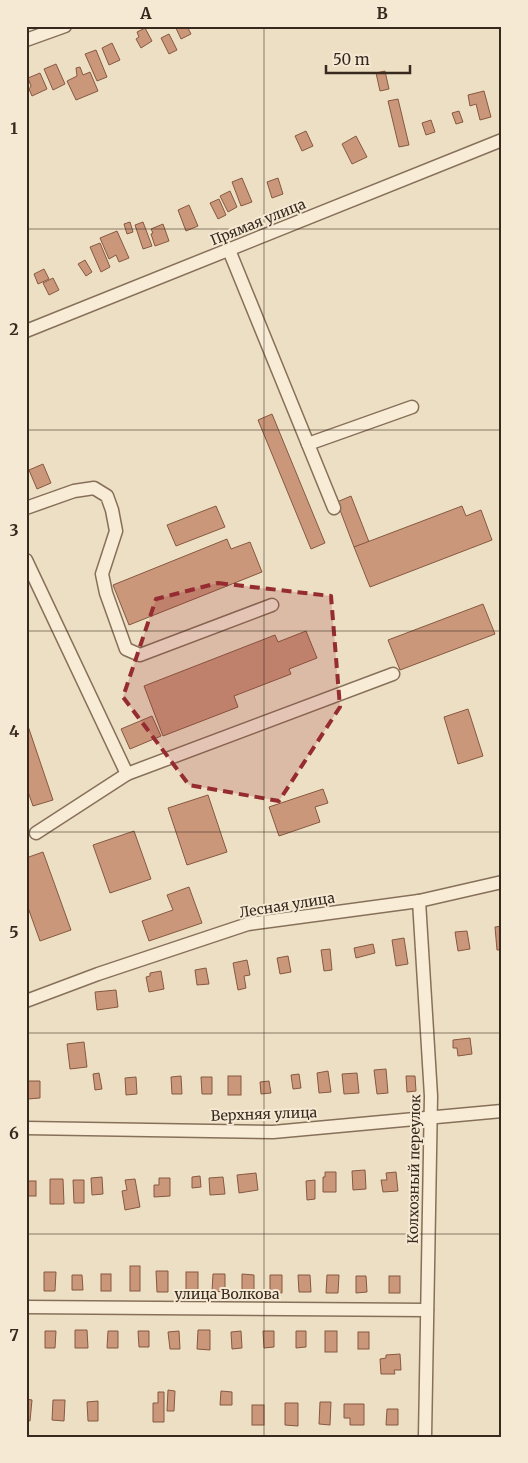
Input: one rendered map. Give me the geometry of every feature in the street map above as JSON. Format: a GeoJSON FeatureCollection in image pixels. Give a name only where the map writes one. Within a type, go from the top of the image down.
{"type":"FeatureCollection","features":[{"type":"Feature","properties":{"kind":"street"},"geometry":{"type":"LineString","coordinates":[[26,40],[65,26]]}},
{"type":"Feature","properties":{"kind":"street","name":"Прямая улица"},"geometry":{"type":"LineString","coordinates":[[26,331],[502,140]]}},
{"type":"Feature","properties":{"kind":"street"},"geometry":{"type":"LineString","coordinates":[[229,250],[334,508]]}},
{"type":"Feature","properties":{"kind":"street"},"geometry":{"type":"LineString","coordinates":[[308,444],[412,407]]}},
{"type":"Feature","properties":{"kind":"street"},"geometry":{"type":"LineString","coordinates":[[26,508],[74,491],[94,488],[107,496],[116,531],[102,574],[106,593],[126,650],[140,655],[272,605]]}},
{"type":"Feature","properties":{"kind":"street"},"geometry":{"type":"LineString","coordinates":[[26,560],[127,774]]}},
{"type":"Feature","properties":{"kind":"street"},"geometry":{"type":"LineString","coordinates":[[36,833],[127,774],[393,674]]}},
{"type":"Feature","properties":{"kind":"street","name":"Лесная улица"},"geometry":{"type":"LineString","coordinates":[[26,1001],[98,974],[248,924],[419,901],[502,882]]}},
{"type":"Feature","properties":{"kind":"street","name":"Колхозный переулок"},"geometry":{"type":"LineString","coordinates":[[419,901],[430,1086],[425,1437]]}},
{"type":"Feature","properties":{"kind":"street","name":"Верхняя улица"},"geometry":{"type":"LineString","coordinates":[[26,1128],[273,1132],[502,1112]]}},
{"type":"Feature","properties":{"kind":"street","name":"улица Волкова"},"geometry":{"type":"LineString","coordinates":[[26,1307],[427,1310]]}},
{"type":"Feature","properties":{"kind":"highlighted area"},"geometry":{"type":"Polygon","coordinates":[[[218,583],[331,596],[340,707],[279,801],[189,785],[123,697],[156,599],[218,583]]]}},
{"type":"Feature","properties":{"kind":"building"},"geometry":{"type":"Polygon","coordinates":[[[175,26],[187,26],[191,34],[181,39],[175,26]]]}},
{"type":"Feature","properties":{"kind":"building"},"geometry":{"type":"Polygon","coordinates":[[[145,28],[152,41],[141,48],[136,39],[139,37],[137,32],[145,28]]]}},
{"type":"Feature","properties":{"kind":"building"},"geometry":{"type":"Polygon","coordinates":[[[169,34],[177,50],[169,54],[161,38],[169,34]]]}},
{"type":"Feature","properties":{"kind":"building"},"geometry":{"type":"Polygon","coordinates":[[[112,43],[120,60],[109,65],[102,48],[112,43]]]}},
{"type":"Feature","properties":{"kind":"building"},"geometry":{"type":"Polygon","coordinates":[[[96,50],[107,77],[97,81],[85,54],[96,50]]]}},
{"type":"Feature","properties":{"kind":"building"},"geometry":{"type":"Polygon","coordinates":[[[56,64],[65,84],[53,90],[44,69],[56,64]]]}},
{"type":"Feature","properties":{"kind":"building"},"geometry":{"type":"Polygon","coordinates":[[[80,67],[83,75],[90,72],[98,91],[76,100],[67,81],[77,76],[76,68],[80,67]]]}},
{"type":"Feature","properties":{"kind":"building"},"geometry":{"type":"Polygon","coordinates":[[[385,71],[389,89],[380,91],[376,73],[385,71]]]}},
{"type":"Feature","properties":{"kind":"building"},"geometry":{"type":"Polygon","coordinates":[[[40,73],[47,89],[32,96],[28,78],[40,73]]]}},
{"type":"Feature","properties":{"kind":"building"},"geometry":{"type":"Polygon","coordinates":[[[484,91],[491,117],[480,120],[476,104],[470,106],[468,95],[484,91]]]}},
{"type":"Feature","properties":{"kind":"building"},"geometry":{"type":"Polygon","coordinates":[[[398,99],[409,145],[399,147],[388,101],[398,99]]]}},
{"type":"Feature","properties":{"kind":"building"},"geometry":{"type":"Polygon","coordinates":[[[459,111],[463,122],[456,124],[452,113],[459,111]]]}},
{"type":"Feature","properties":{"kind":"building"},"geometry":{"type":"Polygon","coordinates":[[[431,120],[435,132],[426,135],[422,123],[431,120]]]}},
{"type":"Feature","properties":{"kind":"building"},"geometry":{"type":"Polygon","coordinates":[[[306,131],[313,146],[302,151],[295,136],[306,131]]]}},
{"type":"Feature","properties":{"kind":"building"},"geometry":{"type":"Polygon","coordinates":[[[356,136],[367,157],[352,164],[342,144],[356,136]]]}},
{"type":"Feature","properties":{"kind":"building"},"geometry":{"type":"Polygon","coordinates":[[[242,178],[252,202],[241,206],[232,182],[242,178]]]}},
{"type":"Feature","properties":{"kind":"building"},"geometry":{"type":"Polygon","coordinates":[[[278,178],[283,194],[272,198],[267,182],[278,178]]]}},
{"type":"Feature","properties":{"kind":"building"},"geometry":{"type":"Polygon","coordinates":[[[230,191],[237,207],[228,212],[220,196],[230,191]]]}},
{"type":"Feature","properties":{"kind":"building"},"geometry":{"type":"Polygon","coordinates":[[[219,199],[226,215],[218,219],[210,203],[219,199]]]}},
{"type":"Feature","properties":{"kind":"building"},"geometry":{"type":"Polygon","coordinates":[[[189,205],[198,226],[186,231],[178,210],[189,205]]]}},
{"type":"Feature","properties":{"kind":"building"},"geometry":{"type":"Polygon","coordinates":[[[130,222],[133,232],[127,234],[124,224],[130,222]]]}},
{"type":"Feature","properties":{"kind":"building"},"geometry":{"type":"Polygon","coordinates":[[[143,222],[152,246],[143,249],[135,225],[143,222]]]}},
{"type":"Feature","properties":{"kind":"building"},"geometry":{"type":"Polygon","coordinates":[[[163,224],[169,241],[155,246],[151,229],[163,224]]]}},
{"type":"Feature","properties":{"kind":"building"},"geometry":{"type":"Polygon","coordinates":[[[117,231],[129,258],[119,262],[116,255],[109,259],[100,238],[117,231]]]}},
{"type":"Feature","properties":{"kind":"building"},"geometry":{"type":"Polygon","coordinates":[[[100,243],[110,267],[101,272],[90,247],[100,243]]]}},
{"type":"Feature","properties":{"kind":"building"},"geometry":{"type":"Polygon","coordinates":[[[85,260],[92,272],[86,276],[78,264],[85,260]]]}},
{"type":"Feature","properties":{"kind":"building"},"geometry":{"type":"Polygon","coordinates":[[[44,269],[49,279],[38,284],[34,274],[44,269]]]}},
{"type":"Feature","properties":{"kind":"building"},"geometry":{"type":"Polygon","coordinates":[[[53,278],[59,290],[49,295],[43,283],[53,278]]]}},
{"type":"Feature","properties":{"kind":"building"},"geometry":{"type":"Polygon","coordinates":[[[272,414],[325,543],[311,549],[258,420],[272,414]]]}},
{"type":"Feature","properties":{"kind":"building"},"geometry":{"type":"Polygon","coordinates":[[[43,464],[51,483],[37,489],[29,470],[43,464]]]}},
{"type":"Feature","properties":{"kind":"building"},"geometry":{"type":"Polygon","coordinates":[[[351,496],[369,542],[354,547],[337,502],[351,496]]]}},
{"type":"Feature","properties":{"kind":"building"},"geometry":{"type":"Polygon","coordinates":[[[216,506],[225,527],[176,546],[167,525],[216,506]]]}},
{"type":"Feature","properties":{"kind":"building"},"geometry":{"type":"Polygon","coordinates":[[[462,506],[466,516],[481,510],[492,540],[370,587],[354,547],[462,506]]]}},
{"type":"Feature","properties":{"kind":"building"},"geometry":{"type":"Polygon","coordinates":[[[227,539],[231,549],[250,542],[262,572],[129,625],[113,585],[227,539]]]}},
{"type":"Feature","properties":{"kind":"building"},"geometry":{"type":"Polygon","coordinates":[[[483,604],[495,634],[400,670],[388,640],[483,604]]]}},
{"type":"Feature","properties":{"kind":"building"},"geometry":{"type":"Polygon","coordinates":[[[306,631],[317,658],[289,669],[291,674],[234,696],[238,707],[163,736],[144,686],[275,635],[278,642],[306,631]]]}},
{"type":"Feature","properties":{"kind":"building"},"geometry":{"type":"Polygon","coordinates":[[[468,709],[483,756],[458,764],[444,717],[468,709]]]}},
{"type":"Feature","properties":{"kind":"building"},"geometry":{"type":"Polygon","coordinates":[[[152,716],[161,736],[130,749],[121,729],[152,716]]]}},
{"type":"Feature","properties":{"kind":"building"},"geometry":{"type":"Polygon","coordinates":[[[28,726],[53,800],[33,806],[26,786],[26,727],[28,726]]]}},
{"type":"Feature","properties":{"kind":"building"},"geometry":{"type":"Polygon","coordinates":[[[323,789],[328,803],[315,807],[320,822],[279,836],[269,807],[323,789]]]}},
{"type":"Feature","properties":{"kind":"building"},"geometry":{"type":"Polygon","coordinates":[[[208,795],[227,852],[187,865],[168,808],[208,795]]]}},
{"type":"Feature","properties":{"kind":"building"},"geometry":{"type":"Polygon","coordinates":[[[134,831],[151,879],[110,893],[93,845],[134,831]]]}},
{"type":"Feature","properties":{"kind":"building"},"geometry":{"type":"Polygon","coordinates":[[[43,852],[71,930],[40,941],[26,902],[26,858],[43,852]]]}},
{"type":"Feature","properties":{"kind":"building"},"geometry":{"type":"Polygon","coordinates":[[[189,887],[202,923],[149,941],[142,921],[173,910],[167,895],[189,887]]]}},
{"type":"Feature","properties":{"kind":"building"},"geometry":{"type":"Polygon","coordinates":[[[502,926],[502,950],[497,950],[495,927],[502,926]]]}},
{"type":"Feature","properties":{"kind":"building"},"geometry":{"type":"Polygon","coordinates":[[[467,931],[470,949],[458,951],[455,932],[467,931]]]}},
{"type":"Feature","properties":{"kind":"building"},"geometry":{"type":"Polygon","coordinates":[[[404,938],[408,964],[396,966],[392,940],[404,938]]]}},
{"type":"Feature","properties":{"kind":"building"},"geometry":{"type":"Polygon","coordinates":[[[373,944],[375,953],[356,958],[354,948],[373,944]]]}},
{"type":"Feature","properties":{"kind":"building"},"geometry":{"type":"Polygon","coordinates":[[[330,949],[332,970],[324,971],[321,950],[330,949]]]}},
{"type":"Feature","properties":{"kind":"building"},"geometry":{"type":"Polygon","coordinates":[[[288,956],[291,972],[280,974],[277,958],[288,956]]]}},
{"type":"Feature","properties":{"kind":"building"},"geometry":{"type":"Polygon","coordinates":[[[247,960],[250,975],[244,976],[246,988],[238,990],[233,963],[247,960]]]}},
{"type":"Feature","properties":{"kind":"building"},"geometry":{"type":"Polygon","coordinates":[[[206,968],[209,984],[197,985],[195,970],[206,968]]]}},
{"type":"Feature","properties":{"kind":"building"},"geometry":{"type":"Polygon","coordinates":[[[161,971],[164,989],[149,992],[146,977],[150,976],[150,973],[161,971]]]}},
{"type":"Feature","properties":{"kind":"building"},"geometry":{"type":"Polygon","coordinates":[[[116,990],[118,1007],[97,1010],[95,992],[116,990]]]}},
{"type":"Feature","properties":{"kind":"building"},"geometry":{"type":"Polygon","coordinates":[[[470,1038],[472,1054],[458,1056],[457,1048],[453,1048],[453,1040],[470,1038]]]}},
{"type":"Feature","properties":{"kind":"building"},"geometry":{"type":"Polygon","coordinates":[[[84,1042],[87,1067],[70,1069],[67,1044],[84,1042]]]}},
{"type":"Feature","properties":{"kind":"building"},"geometry":{"type":"Polygon","coordinates":[[[386,1069],[388,1093],[377,1094],[374,1070],[386,1069]]]}},
{"type":"Feature","properties":{"kind":"building"},"geometry":{"type":"Polygon","coordinates":[[[328,1071],[331,1092],[319,1093],[317,1073],[328,1071]]]}},
{"type":"Feature","properties":{"kind":"building"},"geometry":{"type":"Polygon","coordinates":[[[99,1073],[102,1089],[95,1090],[93,1074],[99,1073]]]}},
{"type":"Feature","properties":{"kind":"building"},"geometry":{"type":"Polygon","coordinates":[[[357,1073],[359,1093],[344,1094],[342,1074],[357,1073]]]}},
{"type":"Feature","properties":{"kind":"building"},"geometry":{"type":"Polygon","coordinates":[[[299,1074],[301,1088],[293,1089],[291,1075],[299,1074]]]}},
{"type":"Feature","properties":{"kind":"building"},"geometry":{"type":"Polygon","coordinates":[[[181,1076],[182,1094],[172,1094],[171,1077],[181,1076]]]}},
{"type":"Feature","properties":{"kind":"building"},"geometry":{"type":"Polygon","coordinates":[[[228,1076],[241,1076],[241,1095],[228,1095],[228,1076]]]}},
{"type":"Feature","properties":{"kind":"building"},"geometry":{"type":"Polygon","coordinates":[[[406,1076],[415,1076],[416,1091],[407,1092],[406,1076]]]}},
{"type":"Feature","properties":{"kind":"building"},"geometry":{"type":"Polygon","coordinates":[[[136,1077],[137,1094],[126,1095],[125,1078],[136,1077]]]}},
{"type":"Feature","properties":{"kind":"building"},"geometry":{"type":"Polygon","coordinates":[[[201,1077],[212,1077],[212,1094],[202,1094],[201,1077]]]}},
{"type":"Feature","properties":{"kind":"building"},"geometry":{"type":"Polygon","coordinates":[[[27,1081],[40,1081],[40,1098],[28,1099],[27,1081]]]}},
{"type":"Feature","properties":{"kind":"building"},"geometry":{"type":"Polygon","coordinates":[[[269,1081],[271,1093],[261,1094],[260,1082],[269,1081]]]}},
{"type":"Feature","properties":{"kind":"building"},"geometry":{"type":"Polygon","coordinates":[[[365,1170],[366,1189],[353,1190],[352,1171],[365,1170]]]}},
{"type":"Feature","properties":{"kind":"building"},"geometry":{"type":"Polygon","coordinates":[[[325,1172],[336,1172],[336,1192],[323,1192],[325,1172]]]}},
{"type":"Feature","properties":{"kind":"building"},"geometry":{"type":"Polygon","coordinates":[[[396,1172],[398,1191],[383,1192],[381,1180],[387,1180],[386,1173],[396,1172]]]}},
{"type":"Feature","properties":{"kind":"building"},"geometry":{"type":"Polygon","coordinates":[[[256,1173],[258,1190],[239,1193],[237,1175],[256,1173]]]}},
{"type":"Feature","properties":{"kind":"building"},"geometry":{"type":"Polygon","coordinates":[[[200,1176],[201,1187],[192,1188],[192,1177],[200,1176]]]}},
{"type":"Feature","properties":{"kind":"building"},"geometry":{"type":"Polygon","coordinates":[[[102,1177],[103,1194],[92,1195],[91,1178],[102,1177]]]}},
{"type":"Feature","properties":{"kind":"building"},"geometry":{"type":"Polygon","coordinates":[[[223,1177],[225,1194],[210,1195],[209,1178],[223,1177]]]}},
{"type":"Feature","properties":{"kind":"building"},"geometry":{"type":"Polygon","coordinates":[[[159,1178],[170,1178],[170,1196],[154,1197],[154,1185],[159,1185],[159,1178]]]}},
{"type":"Feature","properties":{"kind":"building"},"geometry":{"type":"Polygon","coordinates":[[[50,1179],[63,1179],[64,1204],[50,1204],[50,1179]]]}},
{"type":"Feature","properties":{"kind":"building"},"geometry":{"type":"Polygon","coordinates":[[[135,1179],[140,1207],[125,1210],[122,1191],[127,1190],[125,1180],[135,1179]]]}},
{"type":"Feature","properties":{"kind":"building"},"geometry":{"type":"Polygon","coordinates":[[[73,1180],[84,1180],[84,1203],[74,1203],[73,1180]]]}},
{"type":"Feature","properties":{"kind":"building"},"geometry":{"type":"Polygon","coordinates":[[[315,1180],[315,1199],[307,1200],[306,1181],[315,1180]]]}},
{"type":"Feature","properties":{"kind":"building"},"geometry":{"type":"Polygon","coordinates":[[[27,1181],[36,1181],[36,1196],[27,1196],[27,1181]]]}},
{"type":"Feature","properties":{"kind":"building"},"geometry":{"type":"Polygon","coordinates":[[[130,1266],[140,1266],[140,1291],[130,1291],[130,1266]]]}},
{"type":"Feature","properties":{"kind":"building"},"geometry":{"type":"Polygon","coordinates":[[[156,1271],[168,1271],[168,1292],[157,1292],[156,1271]]]}},
{"type":"Feature","properties":{"kind":"building"},"geometry":{"type":"Polygon","coordinates":[[[44,1272],[56,1272],[55,1291],[44,1291],[44,1272]]]}},
{"type":"Feature","properties":{"kind":"building"},"geometry":{"type":"Polygon","coordinates":[[[186,1272],[198,1272],[198,1292],[186,1292],[186,1272]]]}},
{"type":"Feature","properties":{"kind":"building"},"geometry":{"type":"Polygon","coordinates":[[[101,1274],[111,1274],[111,1291],[101,1291],[101,1274]]]}},
{"type":"Feature","properties":{"kind":"building"},"geometry":{"type":"Polygon","coordinates":[[[213,1274],[225,1274],[225,1292],[212,1291],[213,1274]]]}},
{"type":"Feature","properties":{"kind":"building"},"geometry":{"type":"Polygon","coordinates":[[[242,1274],[254,1275],[254,1292],[242,1292],[242,1274]]]}},
{"type":"Feature","properties":{"kind":"building"},"geometry":{"type":"Polygon","coordinates":[[[72,1275],[82,1275],[83,1290],[72,1290],[72,1275]]]}},
{"type":"Feature","properties":{"kind":"building"},"geometry":{"type":"Polygon","coordinates":[[[270,1275],[282,1275],[282,1293],[270,1292],[270,1275]]]}},
{"type":"Feature","properties":{"kind":"building"},"geometry":{"type":"Polygon","coordinates":[[[298,1275],[310,1275],[311,1292],[299,1292],[298,1275]]]}},
{"type":"Feature","properties":{"kind":"building"},"geometry":{"type":"Polygon","coordinates":[[[327,1275],[339,1275],[338,1293],[326,1293],[327,1275]]]}},
{"type":"Feature","properties":{"kind":"building"},"geometry":{"type":"Polygon","coordinates":[[[356,1276],[366,1276],[367,1292],[356,1293],[356,1276]]]}},
{"type":"Feature","properties":{"kind":"building"},"geometry":{"type":"Polygon","coordinates":[[[389,1276],[400,1276],[400,1293],[389,1293],[389,1276]]]}},
{"type":"Feature","properties":{"kind":"building"},"geometry":{"type":"Polygon","coordinates":[[[75,1330],[87,1330],[88,1348],[75,1348],[75,1330]]]}},
{"type":"Feature","properties":{"kind":"building"},"geometry":{"type":"Polygon","coordinates":[[[198,1330],[210,1330],[210,1350],[197,1349],[198,1330]]]}},
{"type":"Feature","properties":{"kind":"building"},"geometry":{"type":"Polygon","coordinates":[[[45,1331],[56,1331],[55,1348],[45,1348],[45,1331]]]}},
{"type":"Feature","properties":{"kind":"building"},"geometry":{"type":"Polygon","coordinates":[[[108,1331],[118,1331],[118,1348],[107,1348],[108,1331]]]}},
{"type":"Feature","properties":{"kind":"building"},"geometry":{"type":"Polygon","coordinates":[[[138,1331],[149,1331],[149,1347],[139,1347],[138,1331]]]}},
{"type":"Feature","properties":{"kind":"building"},"geometry":{"type":"Polygon","coordinates":[[[179,1331],[180,1349],[170,1349],[168,1332],[179,1331]]]}},
{"type":"Feature","properties":{"kind":"building"},"geometry":{"type":"Polygon","coordinates":[[[241,1331],[242,1348],[232,1349],[231,1332],[241,1331]]]}},
{"type":"Feature","properties":{"kind":"building"},"geometry":{"type":"Polygon","coordinates":[[[263,1331],[274,1331],[274,1347],[264,1348],[263,1331]]]}},
{"type":"Feature","properties":{"kind":"building"},"geometry":{"type":"Polygon","coordinates":[[[296,1331],[306,1331],[306,1347],[296,1348],[296,1331]]]}},
{"type":"Feature","properties":{"kind":"building"},"geometry":{"type":"Polygon","coordinates":[[[325,1331],[337,1331],[337,1352],[325,1352],[325,1331]]]}},
{"type":"Feature","properties":{"kind":"building"},"geometry":{"type":"Polygon","coordinates":[[[358,1332],[369,1332],[369,1349],[358,1349],[358,1332]]]}},
{"type":"Feature","properties":{"kind":"building"},"geometry":{"type":"Polygon","coordinates":[[[400,1354],[401,1370],[394,1370],[395,1374],[381,1374],[380,1359],[386,1358],[386,1355],[400,1354]]]}},
{"type":"Feature","properties":{"kind":"building"},"geometry":{"type":"Polygon","coordinates":[[[168,1390],[175,1391],[174,1411],[167,1411],[168,1390]]]}},
{"type":"Feature","properties":{"kind":"building"},"geometry":{"type":"Polygon","coordinates":[[[221,1391],[232,1392],[232,1405],[220,1405],[221,1391]]]}},
{"type":"Feature","properties":{"kind":"building"},"geometry":{"type":"Polygon","coordinates":[[[158,1392],[164,1392],[164,1422],[153,1422],[153,1403],[158,1403],[158,1392]]]}},
{"type":"Feature","properties":{"kind":"building"},"geometry":{"type":"Polygon","coordinates":[[[26,1399],[32,1400],[30,1421],[26,1420],[26,1399]]]}},
{"type":"Feature","properties":{"kind":"building"},"geometry":{"type":"Polygon","coordinates":[[[53,1400],[65,1400],[64,1421],[52,1420],[53,1400]]]}},
{"type":"Feature","properties":{"kind":"building"},"geometry":{"type":"Polygon","coordinates":[[[98,1401],[98,1421],[88,1421],[87,1402],[98,1401]]]}},
{"type":"Feature","properties":{"kind":"building"},"geometry":{"type":"Polygon","coordinates":[[[320,1402],[331,1402],[330,1425],[319,1424],[320,1402]]]}},
{"type":"Feature","properties":{"kind":"building"},"geometry":{"type":"Polygon","coordinates":[[[285,1403],[298,1403],[298,1426],[285,1425],[285,1403]]]}},
{"type":"Feature","properties":{"kind":"building"},"geometry":{"type":"Polygon","coordinates":[[[344,1404],[364,1404],[364,1425],[350,1425],[350,1418],[344,1418],[344,1404]]]}},
{"type":"Feature","properties":{"kind":"building"},"geometry":{"type":"Polygon","coordinates":[[[252,1405],[264,1405],[264,1425],[252,1425],[252,1405]]]}},
{"type":"Feature","properties":{"kind":"building"},"geometry":{"type":"Polygon","coordinates":[[[387,1409],[398,1409],[398,1425],[386,1425],[387,1409]]]}}]}
